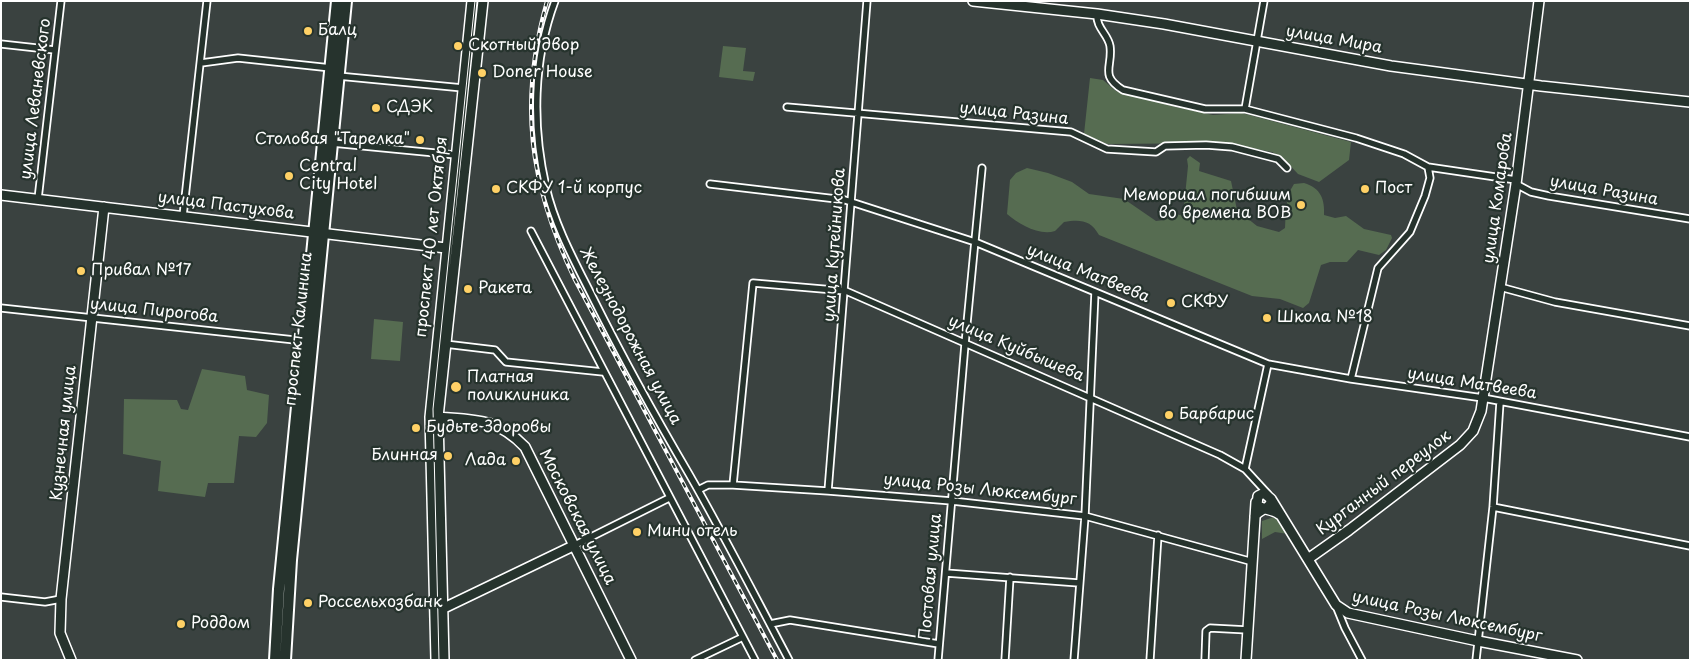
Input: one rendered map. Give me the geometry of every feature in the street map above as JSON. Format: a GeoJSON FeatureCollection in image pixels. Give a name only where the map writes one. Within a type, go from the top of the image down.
{"type":"FeatureCollection","features":[{"type":"Feature","properties":{"kind":"main road","name":"проспект Калинина"},"geometry":{"type":"LineString","coordinates":[[285,660],[291,560],[337,1]]}},
{"type":"Feature","properties":{"kind":"main road","name":"проспект Калинина"},"geometry":{"type":"LineString","coordinates":[[275,660],[279,590],[304,341],[332,143],[346,1]]}},
{"type":"Feature","properties":{"kind":"street","name":"улица Леваневского"},"geometry":{"type":"LineString","coordinates":[[38,200],[61,1]]}},
{"type":"Feature","properties":{"kind":"street"},"geometry":{"type":"LineString","coordinates":[[183,216],[208,1]]}},
{"type":"Feature","properties":{"kind":"street","name":"проспект 40 лет Октября"},"geometry":{"type":"LineString","coordinates":[[436,660],[434,417],[446,248],[472,1]]}},
{"type":"Feature","properties":{"kind":"street","name":"проспект 40 лет Октября"},"geometry":{"type":"LineString","coordinates":[[444,660],[444,608],[434,417],[445,344],[483,1]]}},
{"type":"Feature","properties":{"kind":"street","name":"Железнодорожная улица"},"geometry":{"type":"LineString","coordinates":[[555,1],[543,42],[537,90],[540,152],[546,187],[558,225],[603,319],[638,386],[698,490],[789,660]]}},
{"type":"Feature","properties":{"kind":"street","name":"улица Кутейникова"},"geometry":{"type":"LineString","coordinates":[[828,491],[846,292],[858,112],[868,1]]}},
{"type":"Feature","properties":{"kind":"street","name":"улица Мира"},"geometry":{"type":"LineString","coordinates":[[973,1],[1097,14],[1391,66],[1690,102]]}},
{"type":"Feature","properties":{"kind":"street"},"geometry":{"type":"LineString","coordinates":[[1245,109],[1264,1]]}},
{"type":"Feature","properties":{"kind":"street","name":"улица Комарова"},"geometry":{"type":"LineString","coordinates":[[1483,398],[1516,182],[1538,1]]}},
{"type":"Feature","properties":{"kind":"street","name":"улица Разина"},"geometry":{"type":"LineString","coordinates":[[1097,14],[1096,22],[1110,45],[1108,75],[1113,84],[1123,90],[1205,110],[1245,109],[1356,138],[1404,154],[1428,167],[1516,182],[1531,192],[1690,219]]}},
{"type":"Feature","properties":{"kind":"street"},"geometry":{"type":"LineString","coordinates":[[1,44],[55,50]]}},
{"type":"Feature","properties":{"kind":"street"},"geometry":{"type":"LineString","coordinates":[[200,63],[238,58],[331,68]]}},
{"type":"Feature","properties":{"kind":"street"},"geometry":{"type":"LineString","coordinates":[[338,76],[463,88]]}},
{"type":"Feature","properties":{"kind":"street","name":"улица Разина"},"geometry":{"type":"LineString","coordinates":[[787,107],[1071,132],[1107,149],[1156,152],[1165,146],[1206,145],[1232,147],[1278,160],[1287,168]]}},
{"type":"Feature","properties":{"kind":"street"},"geometry":{"type":"LineString","coordinates":[[332,143],[456,155]]}},
{"type":"Feature","properties":{"kind":"street"},"geometry":{"type":"LineString","coordinates":[[1351,379],[1378,268],[1410,232],[1425,196],[1430,178],[1428,167]]}},
{"type":"Feature","properties":{"kind":"street","name":"Постовая улица"},"geometry":{"type":"LineString","coordinates":[[938,660],[982,168]]}},
{"type":"Feature","properties":{"kind":"street","name":"улица Матвеева"},"geometry":{"type":"LineString","coordinates":[[710,184],[852,202],[975,242],[1268,364],[1351,379],[1483,398],[1690,437]]}},
{"type":"Feature","properties":{"kind":"street","name":"улица Пастухова"},"geometry":{"type":"LineString","coordinates":[[1,195],[446,248]]}},
{"type":"Feature","properties":{"kind":"street","name":"Кузнечная улица"},"geometry":{"type":"LineString","coordinates":[[71,660],[60,632],[61,599],[104,207]]}},
{"type":"Feature","properties":{"kind":"street"},"geometry":{"type":"LineString","coordinates":[[532,231],[603,372],[754,660]]}},
{"type":"Feature","properties":{"kind":"street","name":"улица Куйбышева"},"geometry":{"type":"LineString","coordinates":[[733,485],[753,283],[846,292],[1090,397],[1220,455],[1245,469],[1270,497],[1308,559]]}},
{"type":"Feature","properties":{"kind":"street"},"geometry":{"type":"LineString","coordinates":[[1500,287],[1555,302],[1690,326]]}},
{"type":"Feature","properties":{"kind":"street"},"geometry":{"type":"LineString","coordinates":[[1074,660],[1085,516],[1095,292]]}},
{"type":"Feature","properties":{"kind":"street","name":"улица Пирогова"},"geometry":{"type":"LineString","coordinates":[[1,308],[304,341]]}},
{"type":"Feature","properties":{"kind":"street"},"geometry":{"type":"LineString","coordinates":[[445,344],[496,350],[506,362],[603,372]]}},
{"type":"Feature","properties":{"kind":"street"},"geometry":{"type":"LineString","coordinates":[[1245,469],[1268,364]]}},
{"type":"Feature","properties":{"kind":"street","name":"Курганный переулок"},"geometry":{"type":"LineString","coordinates":[[1308,559],[1460,445],[1476,425],[1483,398]]}},
{"type":"Feature","properties":{"kind":"street"},"geometry":{"type":"LineString","coordinates":[[1476,660],[1493,507],[1500,402]]}},
{"type":"Feature","properties":{"kind":"street","name":"Московская улица"},"geometry":{"type":"LineString","coordinates":[[434,417],[492,423],[510,432],[525,447],[631,660]]}},
{"type":"Feature","properties":{"kind":"street"},"geometry":{"type":"LineString","coordinates":[[1246,660],[1256,526],[1254,516],[1257,500],[1254,479]]}},
{"type":"Feature","properties":{"kind":"street","name":"улица Розы Люксембург"},"geometry":{"type":"LineString","coordinates":[[698,490],[708,485],[733,485],[828,491],[952,501],[1085,516],[1253,562]]}},
{"type":"Feature","properties":{"kind":"street"},"geometry":{"type":"LineString","coordinates":[[1254,516],[1270,505],[1270,497],[1261,494],[1257,500]]}},
{"type":"Feature","properties":{"kind":"street"},"geometry":{"type":"LineString","coordinates":[[444,608],[669,498]]}},
{"type":"Feature","properties":{"kind":"street","name":"улица Куйбышева"},"geometry":{"type":"LineString","coordinates":[[1257,500],[1260,507],[1266,508],[1283,518]]}},
{"type":"Feature","properties":{"kind":"street"},"geometry":{"type":"LineString","coordinates":[[1493,507],[1690,546]]}},
{"type":"Feature","properties":{"kind":"street"},"geometry":{"type":"LineString","coordinates":[[1150,660],[1158,535]]}},
{"type":"Feature","properties":{"kind":"street","name":"улица Розы Люксембург"},"geometry":{"type":"LineString","coordinates":[[1308,559],[1336,606],[1348,613],[1478,642],[1577,660]]}},
{"type":"Feature","properties":{"kind":"street"},"geometry":{"type":"LineString","coordinates":[[946,573],[1080,582]]}},
{"type":"Feature","properties":{"kind":"street"},"geometry":{"type":"LineString","coordinates":[[1005,660],[1010,577]]}},
{"type":"Feature","properties":{"kind":"street"},"geometry":{"type":"LineString","coordinates":[[1,598],[45,602],[61,599]]}},
{"type":"Feature","properties":{"kind":"street"},"geometry":{"type":"LineString","coordinates":[[1336,606],[1362,660]]}},
{"type":"Feature","properties":{"kind":"street"},"geometry":{"type":"LineString","coordinates":[[770,624],[790,620],[940,644]]}},
{"type":"Feature","properties":{"kind":"street"},"geometry":{"type":"LineString","coordinates":[[1205,660],[1206,630],[1210,628],[1248,630]]}},
{"type":"Feature","properties":{"kind":"street"},"geometry":{"type":"LineString","coordinates":[[695,660],[743,637]]}},
{"type":"Feature","properties":{"kind":"green space"},"geometry":{"type":"Polygon","coordinates":[[[723,46],[746,48],[743,71],[755,72],[753,81],[719,77],[723,46]]]}},
{"type":"Feature","properties":{"kind":"green space"},"geometry":{"type":"Polygon","coordinates":[[[1090,78],[1103,80],[1116,91],[1176,107],[1213,115],[1242,113],[1351,142],[1349,160],[1319,182],[1298,174],[1283,158],[1272,152],[1225,143],[1107,144],[1084,134],[1090,78]]]}},
{"type":"Feature","properties":{"kind":"green space"},"geometry":{"type":"Polygon","coordinates":[[[1190,156],[1200,163],[1199,171],[1231,181],[1237,210],[1257,226],[1279,232],[1285,228],[1286,205],[1291,189],[1294,184],[1304,183],[1310,185],[1321,195],[1324,204],[1324,215],[1335,218],[1346,216],[1364,229],[1391,235],[1392,238],[1386,250],[1379,255],[1358,250],[1347,262],[1330,262],[1321,265],[1309,303],[1303,308],[1280,299],[1252,296],[1099,235],[1092,226],[1084,222],[1064,222],[1055,231],[1042,232],[1017,222],[1007,214],[1010,180],[1016,173],[1027,168],[1072,182],[1089,194],[1124,199],[1156,221],[1164,220],[1170,212],[1183,216],[1187,159],[1190,156]]]}},
{"type":"Feature","properties":{"kind":"green space"},"geometry":{"type":"Polygon","coordinates":[[[374,319],[403,322],[400,361],[371,359],[374,319]]]}},
{"type":"Feature","properties":{"kind":"green space"},"geometry":{"type":"Polygon","coordinates":[[[202,369],[245,376],[247,390],[269,395],[267,423],[256,437],[239,436],[234,483],[208,483],[205,497],[158,491],[161,461],[123,454],[124,399],[177,400],[181,409],[188,410],[202,369]]]}},
{"type":"Feature","properties":{"kind":"green space"},"geometry":{"type":"Polygon","coordinates":[[[1274,517],[1280,520],[1288,534],[1275,532],[1262,539],[1262,521],[1274,517]]]}},
{"type":"Feature","properties":{"kind":"tram line"},"geometry":{"type":"LineString","coordinates":[[439,660],[433,409],[475,1]]}},
{"type":"Feature","properties":{"kind":"railway"},"geometry":{"type":"LineString","coordinates":[[547,1],[538,38],[531,108],[538,176],[547,209],[574,278],[777,660]]}},
{"type":"Feature","properties":{"kind":"place","name":"Балц"},"geometry":{"type":"Point","coordinates":[308,31]}},
{"type":"Feature","properties":{"kind":"place","name":"Скотный двор"},"geometry":{"type":"Point","coordinates":[458,46]}},
{"type":"Feature","properties":{"kind":"place","name":"Doner House"},"geometry":{"type":"Point","coordinates":[482,73]}},
{"type":"Feature","properties":{"kind":"place","name":"СДЭК"},"geometry":{"type":"Point","coordinates":[376,108]}},
{"type":"Feature","properties":{"kind":"place","name":"Столовая \"Тарелка\""},"geometry":{"type":"Point","coordinates":[420,140]}},
{"type":"Feature","properties":{"kind":"place","name":"Central City Hotel"},"geometry":{"type":"Point","coordinates":[289,176]}},
{"type":"Feature","properties":{"kind":"place","name":"СКФУ 1-й корпус"},"geometry":{"type":"Point","coordinates":[496,189]}},
{"type":"Feature","properties":{"kind":"place","name":"Пост"},"geometry":{"type":"Point","coordinates":[1365,189]}},
{"type":"Feature","properties":{"kind":"place","name":"Мемориал погибшим во времена ВОВ"},"geometry":{"type":"Point","coordinates":[1301,205]}},
{"type":"Feature","properties":{"kind":"place","name":"Привал №17"},"geometry":{"type":"Point","coordinates":[81,271]}},
{"type":"Feature","properties":{"kind":"place","name":"Ракета"},"geometry":{"type":"Point","coordinates":[468,289]}},
{"type":"Feature","properties":{"kind":"place","name":"СКФУ"},"geometry":{"type":"Point","coordinates":[1171,303]}},
{"type":"Feature","properties":{"kind":"place","name":"Школа №18"},"geometry":{"type":"Point","coordinates":[1267,318]}},
{"type":"Feature","properties":{"kind":"place","name":"Платная поликлиника"},"geometry":{"type":"Point","coordinates":[456,387]}},
{"type":"Feature","properties":{"kind":"place","name":"Барбарис"},"geometry":{"type":"Point","coordinates":[1169,415]}},
{"type":"Feature","properties":{"kind":"place","name":"Будьте Здоровы"},"geometry":{"type":"Point","coordinates":[416,428]}},
{"type":"Feature","properties":{"kind":"place","name":"Блинная"},"geometry":{"type":"Point","coordinates":[448,456]}},
{"type":"Feature","properties":{"kind":"place","name":"Лада"},"geometry":{"type":"Point","coordinates":[516,461]}},
{"type":"Feature","properties":{"kind":"place","name":"Мини отель"},"geometry":{"type":"Point","coordinates":[637,532]}},
{"type":"Feature","properties":{"kind":"place","name":"Россельхозбанк"},"geometry":{"type":"Point","coordinates":[308,603]}},
{"type":"Feature","properties":{"kind":"place","name":"Роддом"},"geometry":{"type":"Point","coordinates":[181,624]}}]}
